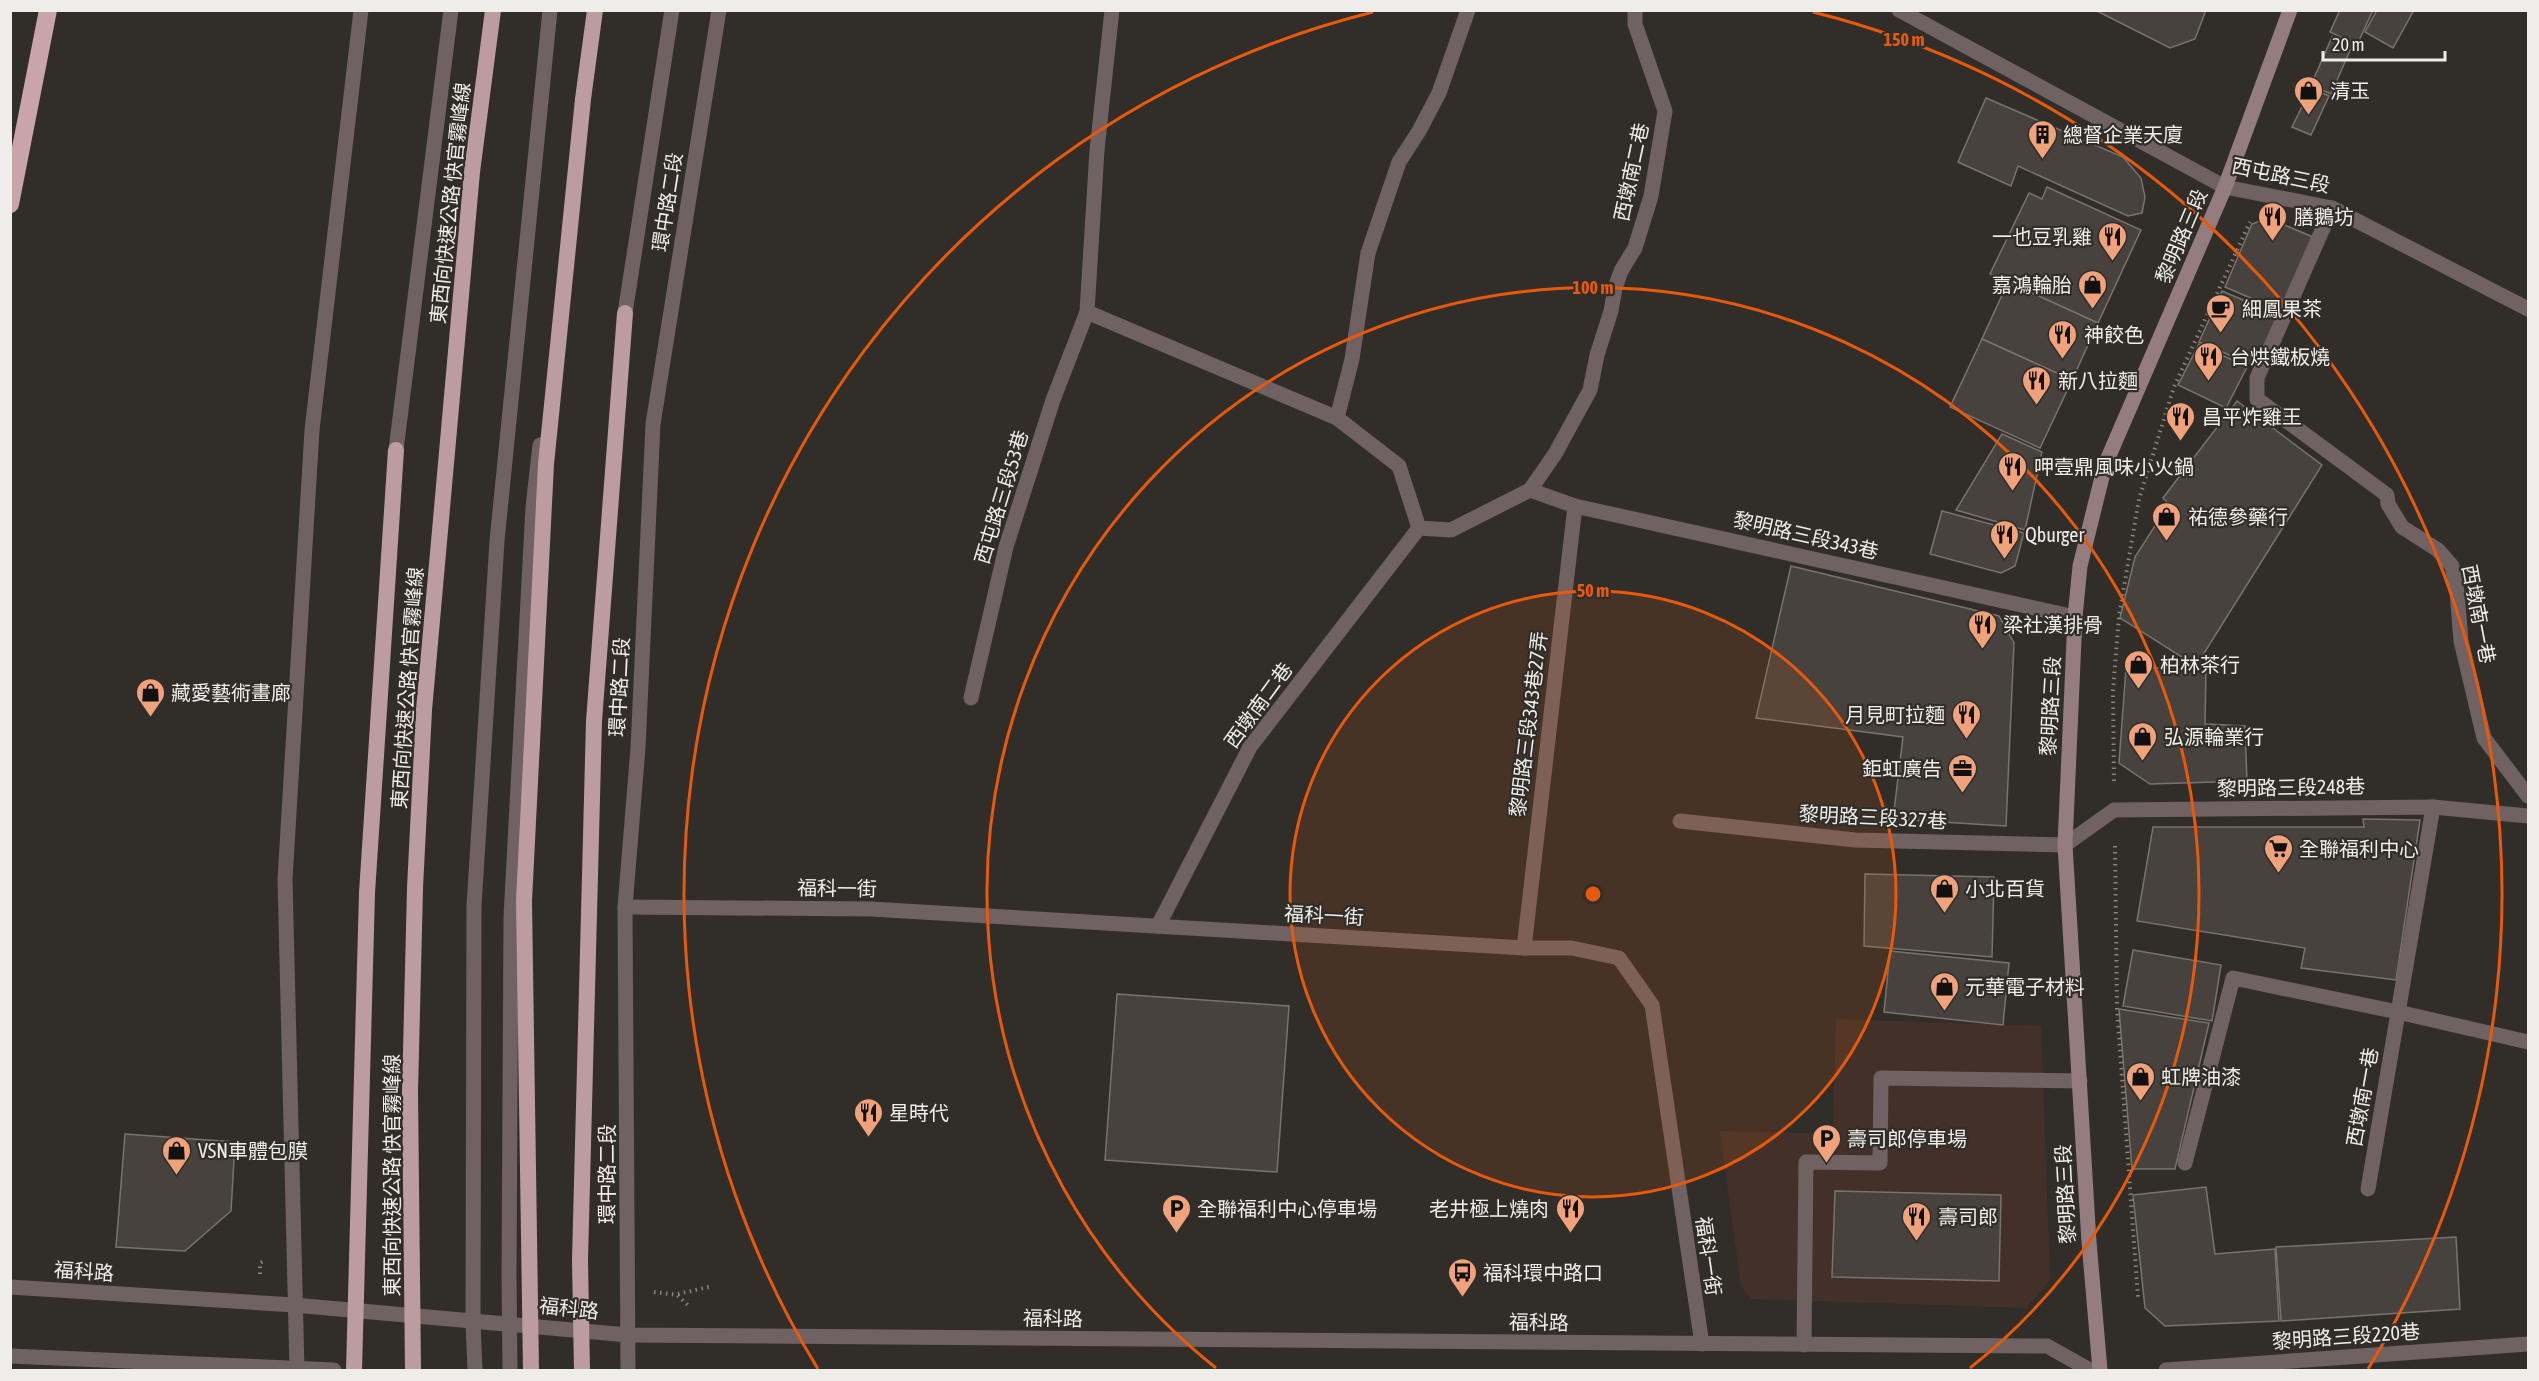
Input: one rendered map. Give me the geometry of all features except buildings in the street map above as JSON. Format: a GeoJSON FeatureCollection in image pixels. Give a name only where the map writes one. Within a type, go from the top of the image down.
{"type":"FeatureCollection","features":[{"type":"Feature","properties":{"kind":"highway"},"geometry":{"type":"LineString","coordinates":[[10,204],[48,10]]}},
{"type":"Feature","properties":{"kind":"highway","name":"東西向快速公路 快官霧峰線"},"geometry":{"type":"LineString","coordinates":[[413,1371],[410,1092],[415,888],[424,710],[472,172],[493,10]]}},
{"type":"Feature","properties":{"kind":"highway"},"geometry":{"type":"LineString","coordinates":[[531,1371],[524,902],[546,464],[583,99],[595,10]]}},
{"type":"Feature","properties":{"kind":"highway"},"geometry":{"type":"LineString","coordinates":[[582,1371],[580,1260],[594,721],[625,313]]}},
{"type":"Feature","properties":{"kind":"highway"},"geometry":{"type":"LineString","coordinates":[[354,1371],[367,893],[396,450]]}},
{"type":"Feature","properties":{"kind":"main road","name":"黎明路三段"},"geometry":{"type":"LineString","coordinates":[[2100,1371],[2065,845],[2075,617],[2080,566],[2105,465],[2225,187],[2289,10]]}},
{"type":"Feature","properties":{"kind":"street"},"geometry":{"type":"LineString","coordinates":[[297,1369],[285,879],[312,430],[361,10]]}},
{"type":"Feature","properties":{"kind":"street"},"geometry":{"type":"LineString","coordinates":[[396,450],[451,10]]}},
{"type":"Feature","properties":{"kind":"street"},"geometry":{"type":"LineString","coordinates":[[475,1371],[473,1322],[475,894],[497,541],[550,10]]}},
{"type":"Feature","properties":{"kind":"street"},"geometry":{"type":"LineString","coordinates":[[510,1371],[508,1323],[511,917],[533,507],[588,10]]}},
{"type":"Feature","properties":{"kind":"street"},"geometry":{"type":"LineString","coordinates":[[625,313],[672,10]]}},
{"type":"Feature","properties":{"kind":"street","name":"環中路二段"},"geometry":{"type":"LineString","coordinates":[[627,1371],[624,907],[638,748],[652,424],[719,10]]}},
{"type":"Feature","properties":{"kind":"street","name":"西屯路三段53巷"},"geometry":{"type":"LineString","coordinates":[[971,698],[1005,547],[1053,400],[1087,312],[1097,150],[1112,10]]}},
{"type":"Feature","properties":{"kind":"street"},"geometry":{"type":"LineString","coordinates":[[1337,418],[1352,360],[1368,252],[1399,162],[1439,93],[1468,10]]}},
{"type":"Feature","properties":{"kind":"street","name":"西墩南二巷"},"geometry":{"type":"LineString","coordinates":[[1158,926],[1250,747],[1419,528],[1451,530],[1530,490],[1555,454],[1590,390],[1615,288],[1621,271],[1635,248],[1651,196],[1665,111],[1635,24],[1635,10]]}},
{"type":"Feature","properties":{"kind":"street","name":"西屯路三段"},"geometry":{"type":"LineString","coordinates":[[1899,10],[2225,187],[2332,208],[2529,309]]}},
{"type":"Feature","properties":{"kind":"street","name":"西墩南一巷"},"geometry":{"type":"LineString","coordinates":[[2332,208],[2257,378],[2257,399],[2388,495],[2388,504],[2402,526],[2438,550],[2452,566],[2457,592],[2461,641],[2484,738],[2529,796]]}},
{"type":"Feature","properties":{"kind":"street"},"geometry":{"type":"LineString","coordinates":[[1087,312],[1337,418],[1399,466],[1419,528]]}},
{"type":"Feature","properties":{"kind":"street","name":"黎明路三段343巷"},"geometry":{"type":"LineString","coordinates":[[1530,490],[1575,506],[2075,617]]}},
{"type":"Feature","properties":{"kind":"street","name":"黎明路三段343巷27弄"},"geometry":{"type":"LineString","coordinates":[[1524,948],[1575,506]]}},
{"type":"Feature","properties":{"kind":"street","name":"西墩南一巷"},"geometry":{"type":"LineString","coordinates":[[2368,1189],[2433,807]]}},
{"type":"Feature","properties":{"kind":"street","name":"黎明路三段248巷"},"geometry":{"type":"LineString","coordinates":[[2114,810],[2433,807],[2529,816]]}},
{"type":"Feature","properties":{"kind":"street"},"geometry":{"type":"LineString","coordinates":[[2065,845],[2114,810]]}},
{"type":"Feature","properties":{"kind":"street","name":"黎明路三段327巷"},"geometry":{"type":"LineString","coordinates":[[1680,821],[1855,840],[2065,845]]}},
{"type":"Feature","properties":{"kind":"street","name":"福科一街"},"geometry":{"type":"LineString","coordinates":[[624,907],[871,909],[1524,948],[1572,948],[1619,958],[1652,1005],[1702,1344]]}},
{"type":"Feature","properties":{"kind":"street"},"geometry":{"type":"LineString","coordinates":[[2185,1163],[2233,978],[2529,1042]]}},
{"type":"Feature","properties":{"kind":"street"},"geometry":{"type":"LineString","coordinates":[[1804,1345],[1806,1162],[1880,1163],[1881,1078],[2080,1081]]}},
{"type":"Feature","properties":{"kind":"street","name":"福科路"},"geometry":{"type":"LineString","coordinates":[[10,1287],[294,1305],[628,1335],[2047,1346],[2090,1371]]}},
{"type":"Feature","properties":{"kind":"street","name":"黎明路三段220巷"},"geometry":{"type":"LineString","coordinates":[[2166,1371],[2529,1344]]}},
{"type":"Feature","properties":{"kind":"street"},"geometry":{"type":"LineString","coordinates":[[10,1356],[334,1371]]}},
{"type":"Feature","properties":{"kind":"path"},"geometry":{"type":"LineString","coordinates":[[2138,1297],[2117,1009],[2113,690],[2119,616],[2139,499],[2174,387],[2263,194]]}},
{"type":"Feature","properties":{"kind":"path"},"geometry":{"type":"LineString","coordinates":[[677,1295],[713,1286]]}},
{"type":"Feature","properties":{"kind":"shaded area"},"geometry":{"type":"Polygon","coordinates":[[[1836,1019],[2041,1026],[2050,1280],[2026,1308],[1752,1299],[1741,1286],[1720,1131],[1833,1134],[1836,1019]]]}},
{"type":"Feature","properties":{"kind":"place","name":"清玉"},"geometry":{"type":"Point","coordinates":[2309,116]}},
{"type":"Feature","properties":{"kind":"place","name":"總督企業天廈"},"geometry":{"type":"Point","coordinates":[2042,160]}},
{"type":"Feature","properties":{"kind":"place","name":"膳鵝坊"},"geometry":{"type":"Point","coordinates":[2273,242]}},
{"type":"Feature","properties":{"kind":"place","name":"一也豆乳雞"},"geometry":{"type":"Point","coordinates":[2113,262]}},
{"type":"Feature","properties":{"kind":"place","name":"嘉鴻輪胎"},"geometry":{"type":"Point","coordinates":[2093,310]}},
{"type":"Feature","properties":{"kind":"place","name":"細鳳果茶"},"geometry":{"type":"Point","coordinates":[2221,334]}},
{"type":"Feature","properties":{"kind":"place","name":"神餃色"},"geometry":{"type":"Point","coordinates":[2063,360]}},
{"type":"Feature","properties":{"kind":"place","name":"台烘鐵板燒"},"geometry":{"type":"Point","coordinates":[2209,382]}},
{"type":"Feature","properties":{"kind":"place","name":"新八拉麵"},"geometry":{"type":"Point","coordinates":[2037,406]}},
{"type":"Feature","properties":{"kind":"place","name":"昌平炸雞王"},"geometry":{"type":"Point","coordinates":[2181,442]}},
{"type":"Feature","properties":{"kind":"place","name":"呷壹鼎風味小火鍋"},"geometry":{"type":"Point","coordinates":[2013,492]}},
{"type":"Feature","properties":{"kind":"place","name":"祐德參藥行"},"geometry":{"type":"Point","coordinates":[2167,542]}},
{"type":"Feature","properties":{"kind":"place","name":"Qburger"},"geometry":{"type":"Point","coordinates":[2004,560]}},
{"type":"Feature","properties":{"kind":"place","name":"梁社漢排骨"},"geometry":{"type":"Point","coordinates":[1982,650]}},
{"type":"Feature","properties":{"kind":"place","name":"柏林茶行"},"geometry":{"type":"Point","coordinates":[2139,690]}},
{"type":"Feature","properties":{"kind":"place","name":"藏愛藝術畫廊"},"geometry":{"type":"Point","coordinates":[150,718]}},
{"type":"Feature","properties":{"kind":"place","name":"月見町拉麵"},"geometry":{"type":"Point","coordinates":[1966,740]}},
{"type":"Feature","properties":{"kind":"place","name":"弘源輪業行"},"geometry":{"type":"Point","coordinates":[2143,762]}},
{"type":"Feature","properties":{"kind":"place","name":"鉅虹廣告"},"geometry":{"type":"Point","coordinates":[1963,794]}},
{"type":"Feature","properties":{"kind":"place","name":"全聯福利中心"},"geometry":{"type":"Point","coordinates":[2278,874]}},
{"type":"Feature","properties":{"kind":"place","name":"小北百貨"},"geometry":{"type":"Point","coordinates":[1944,914]}},
{"type":"Feature","properties":{"kind":"place","name":"元華電子材料"},"geometry":{"type":"Point","coordinates":[1944,1012]}},
{"type":"Feature","properties":{"kind":"place","name":"虹牌油漆"},"geometry":{"type":"Point","coordinates":[2140,1102]}},
{"type":"Feature","properties":{"kind":"place","name":"星時代"},"geometry":{"type":"Point","coordinates":[868,1138]}},
{"type":"Feature","properties":{"kind":"place","name":"壽司郎停車場"},"geometry":{"type":"Point","coordinates":[1826,1164]}},
{"type":"Feature","properties":{"kind":"place","name":"VSN車體包膜"},"geometry":{"type":"Point","coordinates":[177,1176]}},
{"type":"Feature","properties":{"kind":"place","name":"全聯福利中心停車場"},"geometry":{"type":"Point","coordinates":[1176,1234]}},
{"type":"Feature","properties":{"kind":"place","name":"老井極上燒肉"},"geometry":{"type":"Point","coordinates":[1570,1234]}},
{"type":"Feature","properties":{"kind":"place","name":"壽司郎"},"geometry":{"type":"Point","coordinates":[1917,1242]}},
{"type":"Feature","properties":{"kind":"place","name":"福科環中路口"},"geometry":{"type":"Point","coordinates":[1462,1298]}}]}
